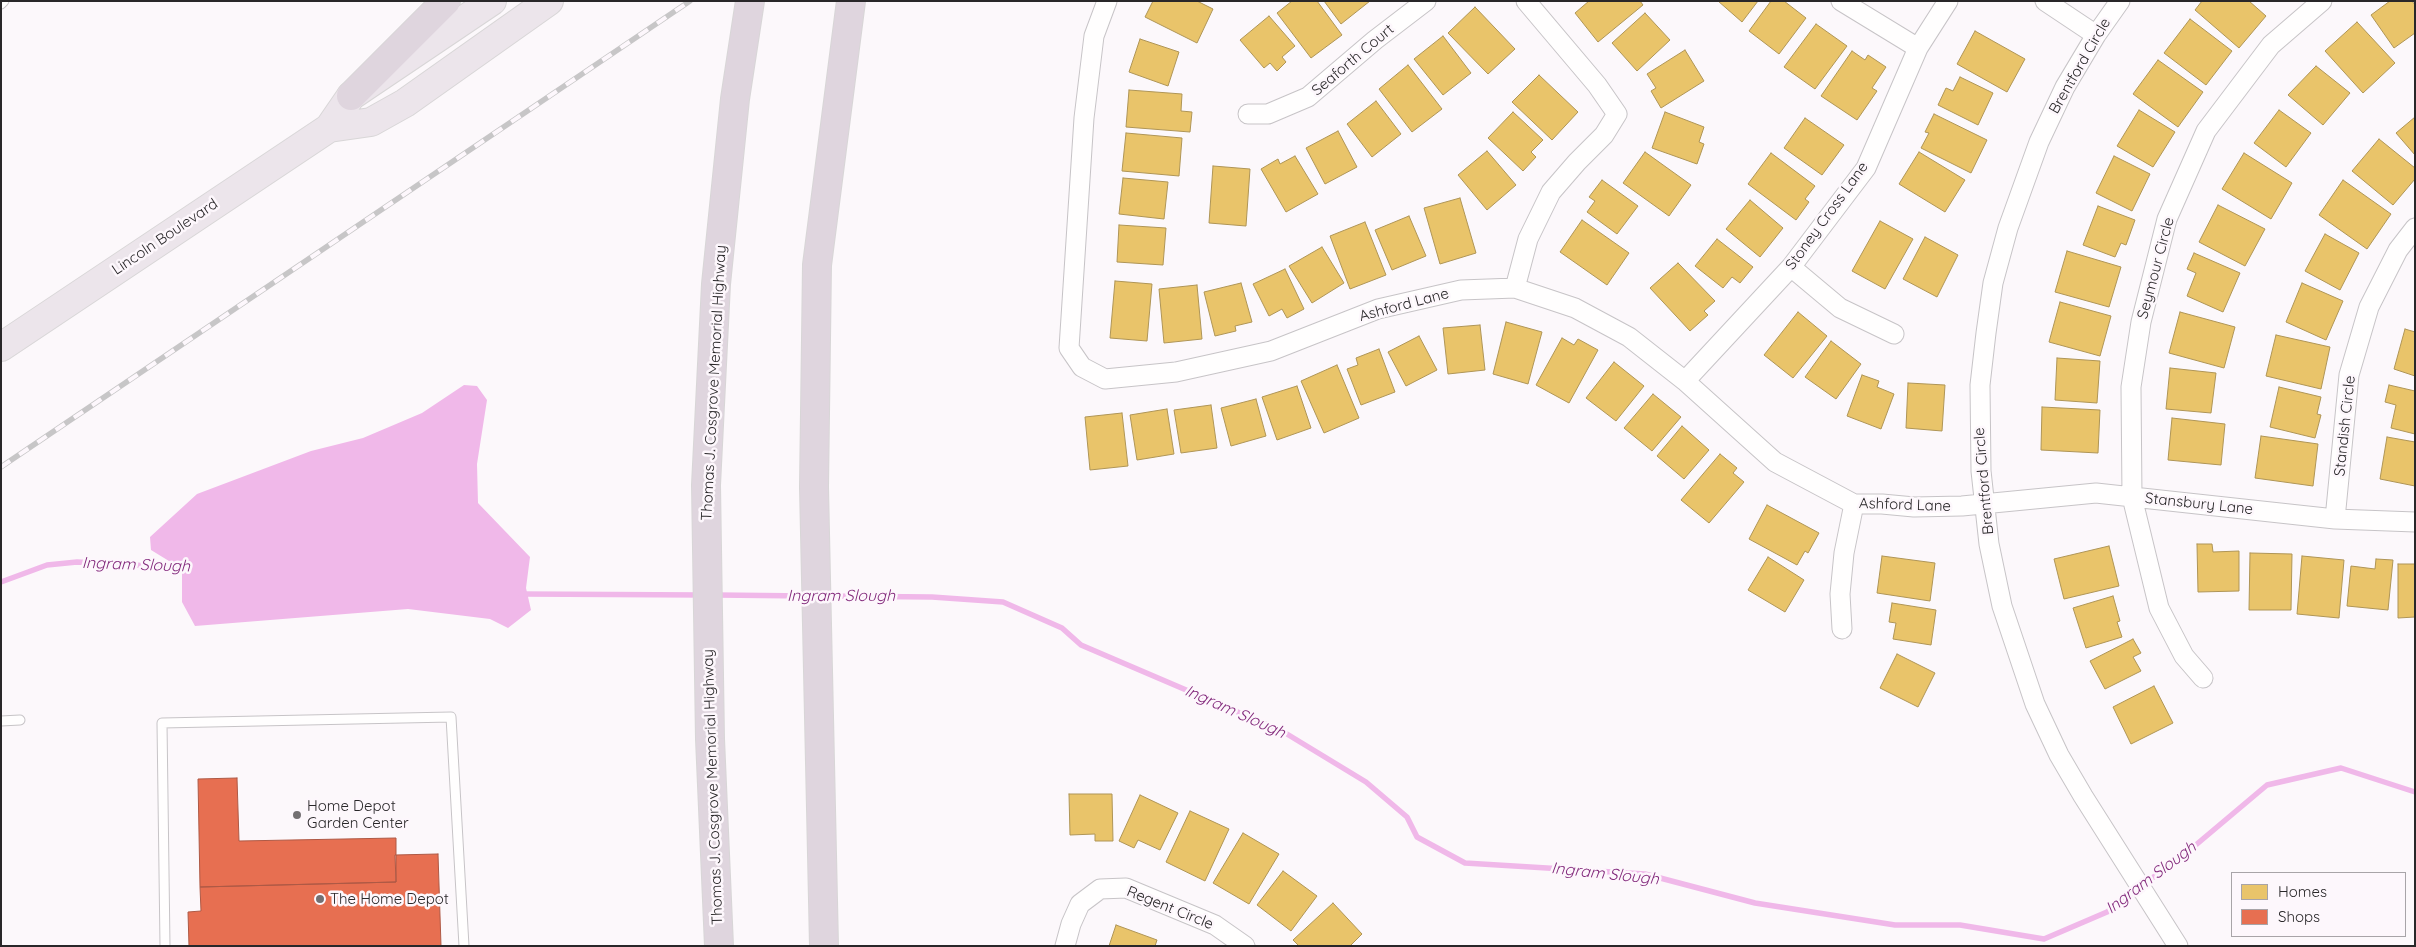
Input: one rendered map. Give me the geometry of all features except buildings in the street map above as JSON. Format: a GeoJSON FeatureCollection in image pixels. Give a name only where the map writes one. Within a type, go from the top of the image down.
{"type":"FeatureCollection","features":[{"type":"Feature","properties":{"kind":"highway"},"geometry":{"type":"LineString","coordinates":[[351,96],[446,1]]}},
{"type":"Feature","properties":{"kind":"highway","name":"Thomas J. Cosgrove Memorial Highway"},"geometry":{"type":"LineString","coordinates":[[719,946],[710,739],[706,485],[716,284],[734,99],[750,1]]}},
{"type":"Feature","properties":{"kind":"highway"},"geometry":{"type":"LineString","coordinates":[[824,946],[814,486],[817,265],[850,11]]}},
{"type":"Feature","properties":{"kind":"highway"},"geometry":{"type":"LineString","coordinates":[[701,946],[713,817]]}},
{"type":"Feature","properties":{"kind":"main road","name":"Lincoln Boulevard"},"geometry":{"type":"LineString","coordinates":[[1,346],[329,128],[351,96],[492,1]]}},
{"type":"Feature","properties":{"kind":"main road","name":"Lincoln Boulevard"},"geometry":{"type":"LineString","coordinates":[[329,128],[371,122],[405,103],[549,1]]}},
{"type":"Feature","properties":{"kind":"street","name":"Ashford Lane"},"geometry":{"type":"LineString","coordinates":[[1107,1],[1094,36],[1084,118],[1069,348],[1082,367],[1105,379],[1176,372],[1271,351],[1378,309],[1461,290],[1515,288],[1575,308],[1630,337],[1686,381],[1775,462],[1854,504],[1914,507],[1984,504]]}},
{"type":"Feature","properties":{"kind":"street","name":"Seaforth Court"},"geometry":{"type":"LineString","coordinates":[[1248,114],[1268,114],[1308,97],[1375,40],[1426,1]]}},
{"type":"Feature","properties":{"kind":"street"},"geometry":{"type":"LineString","coordinates":[[1515,288],[1528,239],[1551,192],[1604,135],[1617,114],[1597,85],[1526,1]]}},
{"type":"Feature","properties":{"kind":"street"},"geometry":{"type":"LineString","coordinates":[[1842,1],[1918,48]]}},
{"type":"Feature","properties":{"kind":"street","name":"Stoney Cross Lane"},"geometry":{"type":"LineString","coordinates":[[1686,381],[1791,267],[1866,168],[1918,48],[1948,1]]}},
{"type":"Feature","properties":{"kind":"street"},"geometry":{"type":"LineString","coordinates":[[2045,1],[2096,34]]}},
{"type":"Feature","properties":{"kind":"street","name":"Brentford Circle"},"geometry":{"type":"LineString","coordinates":[[2120,1],[2096,34],[2065,87],[2039,142],[2008,228],[1993,283],[1980,385],[1979,422],[1984,504],[2002,606],[2035,704],[2059,755],[2173,938]]}},
{"type":"Feature","properties":{"kind":"street","name":"Seymour Circle"},"geometry":{"type":"LineString","coordinates":[[2203,678],[2184,656],[2159,608],[2132,497],[2131,387],[2142,322],[2167,219],[2206,130],[2271,45],[2322,1]]}},
{"type":"Feature","properties":{"kind":"street","name":"Standish Circle"},"geometry":{"type":"LineString","coordinates":[[2335,519],[2349,375],[2369,307],[2398,250],[2415,228]]}},
{"type":"Feature","properties":{"kind":"street"},"geometry":{"type":"LineString","coordinates":[[1791,267],[1840,308],[1894,334]]}},
{"type":"Feature","properties":{"kind":"street","name":"Stansbury Lane"},"geometry":{"type":"LineString","coordinates":[[1984,504],[2096,493],[2335,519],[2415,522]]}},
{"type":"Feature","properties":{"kind":"street"},"geometry":{"type":"LineString","coordinates":[[1842,629],[1840,594],[1844,553],[1854,504]]}},
{"type":"Feature","properties":{"kind":"street","name":"Regent Circle"},"geometry":{"type":"LineString","coordinates":[[1065,946],[1071,924],[1080,904],[1100,889],[1126,888],[1215,925],[1245,946]]}},
{"type":"Feature","properties":{"kind":"lane"},"geometry":{"type":"LineString","coordinates":[[165,946],[162,723],[451,716],[464,946]]}},
{"type":"Feature","properties":{"kind":"lane"},"geometry":{"type":"LineString","coordinates":[[1,721],[20,720]]}},
{"type":"Feature","properties":{"kind":"shaded area"},"geometry":{"type":"Polygon","coordinates":[[[464,385],[477,386],[487,400],[477,464],[478,503],[530,557],[526,588],[531,610],[508,628],[490,619],[408,609],[195,626],[182,602],[182,569],[151,550],[150,537],[197,494],[311,451],[363,438],[422,413],[464,385]]]}},
{"type":"Feature","properties":{"kind":"waterway","name":"Ingram Slough"},"geometry":{"type":"LineString","coordinates":[[1,582],[47,565],[77,562],[188,568]]}},
{"type":"Feature","properties":{"kind":"waterway","name":"Ingram Slough"},"geometry":{"type":"LineString","coordinates":[[521,594],[702,595]]}},
{"type":"Feature","properties":{"kind":"waterway","name":"Ingram Slough"},"geometry":{"type":"LineString","coordinates":[[716,595],[809,596]]}},
{"type":"Feature","properties":{"kind":"waterway","name":"Ingram Slough"},"geometry":{"type":"LineString","coordinates":[[823,596],[932,597],[1003,602],[1062,628],[1081,645],[1282,731],[1366,782],[1407,817],[1417,837],[1465,863],[1645,874],[1755,903],[1895,925],[1960,925],[2044,939],[2107,912],[2191,849],[2267,785],[2341,768],[2415,792]]}},
{"type":"Feature","properties":{"kind":"railway"},"geometry":{"type":"LineString","coordinates":[[1,467],[690,1]]}},
{"type":"Feature","properties":{"kind":"place","name":"Home Depot Garden Center"},"geometry":{"type":"Point","coordinates":[297,815]}},
{"type":"Feature","properties":{"kind":"place","name":"The Home Depot"},"geometry":{"type":"Point","coordinates":[320,899]}}]}
